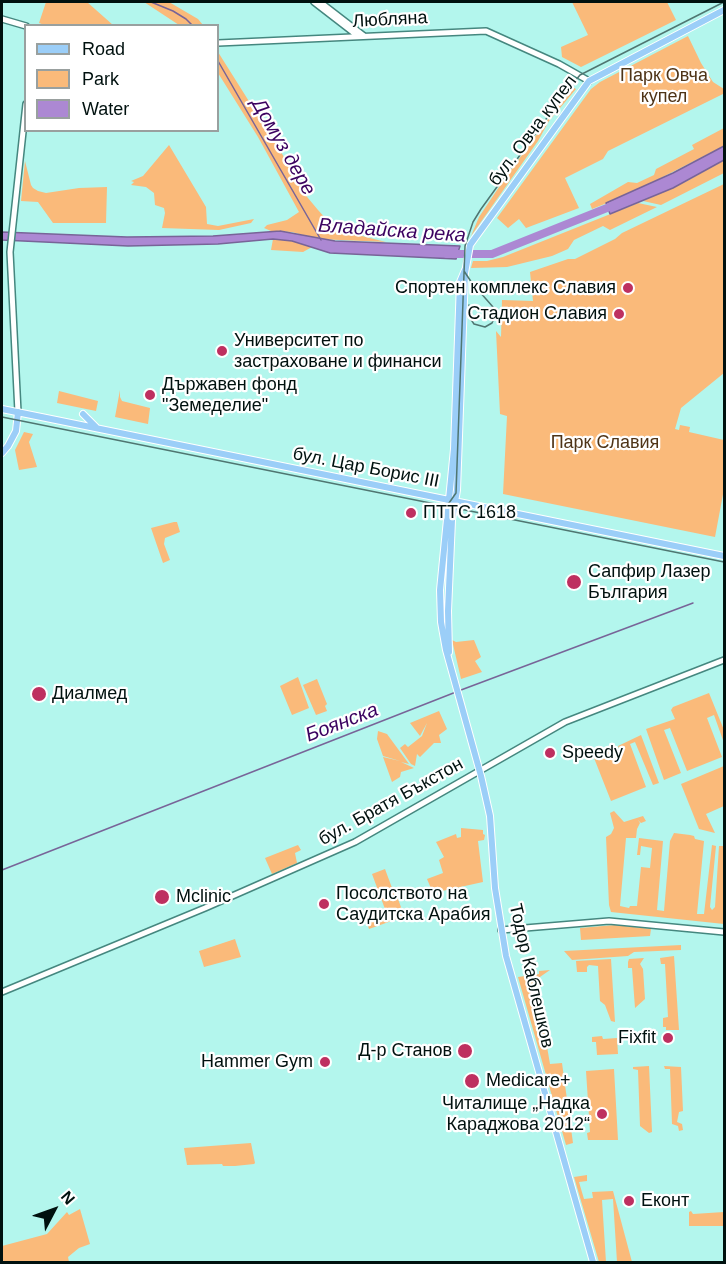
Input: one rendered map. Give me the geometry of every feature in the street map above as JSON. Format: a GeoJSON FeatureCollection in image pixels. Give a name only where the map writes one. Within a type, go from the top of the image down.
{"type":"FeatureCollection","features":[{"type":"Feature","properties":{"kind":"main road","name":"бул. Овча купел"},"geometry":{"type":"LineString","coordinates":[[453,501],[466,266],[470,246],[589,81],[724,10]]}},
{"type":"Feature","properties":{"kind":"main road","name":"бул. Цар Борис III"},"geometry":{"type":"LineString","coordinates":[[2,409],[724,556]]}},
{"type":"Feature","properties":{"kind":"main road"},"geometry":{"type":"LineString","coordinates":[[2,453],[16,431],[18,412]]}},
{"type":"Feature","properties":{"kind":"main road"},"geometry":{"type":"LineString","coordinates":[[83,414],[97,428]]}},
{"type":"Feature","properties":{"kind":"main road","name":"Тодор Каблешков"},"geometry":{"type":"LineString","coordinates":[[453,501],[448,611],[449,658],[479,770],[492,830],[495,888],[501,930],[592,1263]]}},
{"type":"Feature","properties":{"kind":"street"},"geometry":{"type":"LineString","coordinates":[[314,2],[361,36]]}},
{"type":"Feature","properties":{"kind":"street"},"geometry":{"type":"LineString","coordinates":[[320,2],[361,36]]}},
{"type":"Feature","properties":{"kind":"street"},"geometry":{"type":"LineString","coordinates":[[2,19],[24,25]]}},
{"type":"Feature","properties":{"kind":"street","name":"Любляна"},"geometry":{"type":"LineString","coordinates":[[219,43],[486,31],[553,61],[589,81]]}},
{"type":"Feature","properties":{"kind":"street"},"geometry":{"type":"LineString","coordinates":[[18,412],[10,243],[24,123]]}},
{"type":"Feature","properties":{"kind":"street","name":"бул. Братя Бъкстон"},"geometry":{"type":"LineString","coordinates":[[2,992],[355,842],[565,722],[724,660]]}},
{"type":"Feature","properties":{"kind":"street"},"geometry":{"type":"LineString","coordinates":[[501,930],[609,921],[724,932]]}},
{"type":"Feature","properties":{"kind":"green space"},"geometry":{"type":"Polygon","coordinates":[[[46,2],[87,2],[112,24],[42,24],[39,23],[46,2]]]}},
{"type":"Feature","properties":{"kind":"green space"},"geometry":{"type":"Polygon","coordinates":[[[144,2],[169,2],[198,19],[202,24],[177,24],[144,2]]]}},
{"type":"Feature","properties":{"kind":"green space","name":"Парк Овча купел"},"geometry":{"type":"Polygon","coordinates":[[[572,2],[667,2],[676,20],[581,67],[562,57],[561,47],[588,35],[572,2]]]}},
{"type":"Feature","properties":{"kind":"green space","name":"Парк Овча купел"},"geometry":{"type":"Polygon","coordinates":[[[688,36],[713,82],[724,89],[723,94],[608,151],[603,159],[565,178],[579,208],[526,228],[519,219],[508,228],[497,218],[591,89],[600,82],[688,36]]]}},
{"type":"Feature","properties":{"kind":"green space"},"geometry":{"type":"Polygon","coordinates":[[[219,54],[301,184],[303,192],[318,210],[328,221],[354,234],[386,242],[317,239],[264,228],[267,225],[287,220],[299,212],[258,137],[219,75],[219,54]]]}},
{"type":"Feature","properties":{"kind":"green space"},"geometry":{"type":"Polygon","coordinates":[[[574,88],[576,89],[549,121],[538,141],[471,236],[479,217],[505,178],[559,104],[574,88]]]}},
{"type":"Feature","properties":{"kind":"green space"},"geometry":{"type":"Polygon","coordinates":[[[724,128],[724,146],[627,195],[592,209],[590,204],[628,182],[637,183],[654,175],[656,169],[694,149],[692,145],[724,128]]]}},
{"type":"Feature","properties":{"kind":"green space"},"geometry":{"type":"Polygon","coordinates":[[[169,145],[206,207],[207,224],[218,226],[254,219],[251,223],[219,230],[162,228],[164,208],[155,205],[154,193],[146,187],[131,185],[134,182],[131,181],[143,176],[169,145]]]}},
{"type":"Feature","properties":{"kind":"green space"},"geometry":{"type":"Polygon","coordinates":[[[724,160],[724,173],[661,205],[643,201],[687,181],[724,160]]]}},
{"type":"Feature","properties":{"kind":"green space"},"geometry":{"type":"Polygon","coordinates":[[[25,161],[31,185],[38,191],[46,193],[107,187],[106,223],[53,223],[38,202],[21,201],[25,161]]]}},
{"type":"Feature","properties":{"kind":"green space","name":"Парк Славия"},"geometry":{"type":"Polygon","coordinates":[[[724,184],[724,373],[681,408],[675,429],[679,430],[680,425],[690,427],[689,432],[724,440],[724,489],[715,537],[503,494],[507,416],[500,414],[496,331],[501,337],[502,300],[533,301],[530,272],[568,259],[575,259],[615,239],[622,233],[724,184]]]}},
{"type":"Feature","properties":{"kind":"green space"},"geometry":{"type":"Polygon","coordinates":[[[638,203],[657,207],[610,230],[603,226],[574,240],[568,249],[552,256],[507,267],[471,268],[473,261],[487,261],[503,257],[638,203]]]}},
{"type":"Feature","properties":{"kind":"green space"},"geometry":{"type":"Polygon","coordinates":[[[273,239],[292,241],[312,247],[303,252],[271,250],[273,239]]]}},
{"type":"Feature","properties":{"kind":"green space"},"geometry":{"type":"Polygon","coordinates":[[[120,390],[122,401],[150,408],[148,424],[115,417],[120,390]]]}},
{"type":"Feature","properties":{"kind":"green space"},"geometry":{"type":"Polygon","coordinates":[[[59,391],[98,401],[96,411],[57,403],[59,391]]]}},
{"type":"Feature","properties":{"kind":"green space"},"geometry":{"type":"Polygon","coordinates":[[[24,432],[33,434],[29,442],[37,467],[19,470],[15,450],[24,432]]]}},
{"type":"Feature","properties":{"kind":"green space"},"geometry":{"type":"Polygon","coordinates":[[[177,522],[180,532],[165,538],[164,544],[170,560],[163,563],[151,528],[177,522]]]}},
{"type":"Feature","properties":{"kind":"green space"},"geometry":{"type":"Polygon","coordinates":[[[452,640],[456,642],[474,640],[481,657],[475,661],[482,672],[461,679],[452,640]]]}},
{"type":"Feature","properties":{"kind":"green space"},"geometry":{"type":"Polygon","coordinates":[[[298,677],[309,708],[292,715],[280,686],[298,677]]]}},
{"type":"Feature","properties":{"kind":"green space"},"geometry":{"type":"Polygon","coordinates":[[[317,679],[327,704],[325,706],[327,711],[316,715],[303,685],[317,679]]]}},
{"type":"Feature","properties":{"kind":"green space"},"geometry":{"type":"Polygon","coordinates":[[[709,693],[724,730],[724,743],[714,715],[707,718],[722,757],[687,771],[670,728],[664,730],[681,773],[664,780],[646,729],[675,719],[671,710],[673,707],[709,693]]]}},
{"type":"Feature","properties":{"kind":"green space"},"geometry":{"type":"Polygon","coordinates":[[[439,711],[447,729],[439,735],[441,743],[434,743],[420,757],[417,754],[415,766],[400,748],[405,744],[408,747],[422,736],[427,723],[420,736],[410,723],[439,711]]]}},
{"type":"Feature","properties":{"kind":"green space"},"geometry":{"type":"Polygon","coordinates":[[[378,731],[387,734],[409,764],[401,762],[414,768],[401,772],[400,777],[392,782],[383,757],[400,761],[383,756],[377,739],[378,731]]]}},
{"type":"Feature","properties":{"kind":"green space"},"geometry":{"type":"Polygon","coordinates":[[[641,735],[659,783],[653,785],[635,742],[630,744],[646,787],[611,801],[594,758],[587,760],[586,758],[603,753],[607,760],[605,752],[616,747],[619,755],[621,754],[618,746],[641,735]]]}},
{"type":"Feature","properties":{"kind":"green space"},"geometry":{"type":"Polygon","coordinates":[[[724,766],[724,806],[706,814],[715,833],[699,829],[681,784],[724,766]]]}},
{"type":"Feature","properties":{"kind":"green space"},"geometry":{"type":"Polygon","coordinates":[[[614,811],[624,822],[643,816],[646,821],[641,823],[638,820],[640,823],[636,838],[626,838],[620,906],[629,908],[637,906],[641,867],[650,868],[652,848],[641,846],[640,855],[637,855],[639,838],[663,841],[657,910],[664,911],[670,841],[674,833],[690,835],[704,841],[697,914],[704,914],[712,845],[716,846],[710,907],[712,910],[715,907],[719,846],[724,846],[724,924],[611,912],[606,837],[614,828],[610,813],[614,811]]]}},
{"type":"Feature","properties":{"kind":"green space"},"geometry":{"type":"Polygon","coordinates":[[[461,828],[483,830],[484,840],[478,841],[483,882],[433,893],[427,879],[443,873],[439,860],[444,857],[436,842],[456,834],[457,838],[461,837],[461,828]]]}},
{"type":"Feature","properties":{"kind":"green space"},"geometry":{"type":"Polygon","coordinates":[[[298,845],[301,850],[295,853],[297,863],[272,874],[265,858],[298,845]]]}},
{"type":"Feature","properties":{"kind":"green space"},"geometry":{"type":"Polygon","coordinates":[[[385,869],[395,896],[409,918],[397,919],[369,929],[364,914],[377,908],[379,912],[385,909],[372,874],[385,869]]]}},
{"type":"Feature","properties":{"kind":"green space"},"geometry":{"type":"Polygon","coordinates":[[[615,925],[651,929],[650,936],[581,940],[580,928],[615,925]]]}},
{"type":"Feature","properties":{"kind":"green space"},"geometry":{"type":"Polygon","coordinates":[[[235,939],[241,957],[204,967],[199,951],[235,939]]]}},
{"type":"Feature","properties":{"kind":"green space"},"geometry":{"type":"Polygon","coordinates":[[[681,945],[681,950],[634,952],[628,956],[572,960],[564,951],[681,945]]]}},
{"type":"Feature","properties":{"kind":"green space"},"geometry":{"type":"Polygon","coordinates":[[[674,956],[679,1030],[666,1030],[666,1027],[663,1027],[663,1018],[668,1017],[665,964],[661,964],[660,958],[674,956]]]}},
{"type":"Feature","properties":{"kind":"green space"},"geometry":{"type":"Polygon","coordinates":[[[644,958],[640,964],[643,969],[645,999],[635,1008],[632,968],[628,968],[628,962],[629,959],[644,958]]]}},
{"type":"Feature","properties":{"kind":"green space"},"geometry":{"type":"Polygon","coordinates":[[[611,959],[615,1022],[611,1021],[605,1005],[600,1001],[598,966],[589,965],[587,972],[577,972],[576,961],[611,959]]]}},
{"type":"Feature","properties":{"kind":"green space"},"geometry":{"type":"Polygon","coordinates":[[[550,970],[537,979],[536,983],[550,1064],[562,1063],[573,1143],[566,1145],[518,977],[550,970]]]}},
{"type":"Feature","properties":{"kind":"green space"},"geometry":{"type":"Polygon","coordinates":[[[602,1036],[603,1039],[617,1038],[618,1054],[597,1055],[596,1042],[592,1042],[592,1037],[602,1036]]]}},
{"type":"Feature","properties":{"kind":"green space"},"geometry":{"type":"Polygon","coordinates":[[[649,1066],[652,1132],[649,1133],[640,1126],[638,1070],[633,1067],[649,1066]]]}},
{"type":"Feature","properties":{"kind":"green space"},"geometry":{"type":"Polygon","coordinates":[[[664,1066],[681,1067],[683,1111],[679,1112],[677,1122],[682,1124],[683,1130],[679,1131],[678,1126],[672,1124],[670,1069],[665,1069],[664,1066]]]}},
{"type":"Feature","properties":{"kind":"green space"},"geometry":{"type":"Polygon","coordinates":[[[614,1069],[618,1140],[588,1140],[587,1133],[590,1132],[586,1071],[614,1069]]]}},
{"type":"Feature","properties":{"kind":"green space"},"geometry":{"type":"Polygon","coordinates":[[[251,1143],[254,1164],[187,1165],[184,1148],[251,1143]]]}},
{"type":"Feature","properties":{"kind":"green space"},"geometry":{"type":"Polygon","coordinates":[[[587,1175],[587,1181],[579,1182],[584,1199],[593,1198],[592,1192],[613,1191],[632,1262],[617,1262],[613,1199],[602,1200],[606,1262],[599,1262],[574,1177],[587,1175]]]}},
{"type":"Feature","properties":{"kind":"green space"},"geometry":{"type":"Polygon","coordinates":[[[80,1209],[90,1244],[79,1248],[68,1257],[69,1262],[2,1262],[2,1246],[47,1234],[67,1212],[69,1215],[80,1209]]]}},
{"type":"Feature","properties":{"kind":"green space"},"geometry":{"type":"Polygon","coordinates":[[[689,1212],[693,1214],[724,1212],[724,1226],[689,1226],[689,1212]]]}},
{"type":"Feature","properties":{"kind":"water"},"geometry":{"type":"Polygon","coordinates":[[[724,146],[724,160],[673,188],[610,214],[606,203],[673,173],[724,146]]]}},
{"type":"Feature","properties":{"kind":"water"},"geometry":{"type":"Polygon","coordinates":[[[280,231],[335,241],[460,246],[456,259],[330,253],[292,241],[273,239],[218,244],[128,246],[2,240],[2,232],[127,237],[213,236],[280,231]]]}},
{"type":"Feature","properties":{"kind":"waterway","name":"Домуз дере"},"geometry":{"type":"LineString","coordinates":[[151,2],[173,11],[191,24]]}},
{"type":"Feature","properties":{"kind":"waterway","name":"Домуз дере"},"geometry":{"type":"LineString","coordinates":[[219,63],[321,240]]}},
{"type":"Feature","properties":{"kind":"waterway","name":"Владайска река"},"geometry":{"type":"LineString","coordinates":[[447,254],[492,254],[617,204]]}},
{"type":"Feature","properties":{"kind":"waterway","name":"Боянска"},"geometry":{"type":"LineString","coordinates":[[461,690],[693,603]]}},
{"type":"Feature","properties":{"kind":"waterway","name":"Боянска"},"geometry":{"type":"LineString","coordinates":[[2,870],[456,692]]}},
{"type":"Feature","properties":{"kind":"tram line"},"geometry":{"type":"LineString","coordinates":[[440,508],[449,503],[456,493],[465,246],[473,222],[580,75],[724,2]]}},
{"type":"Feature","properties":{"kind":"tram line"},"geometry":{"type":"LineString","coordinates":[[464,271],[493,307],[495,316],[492,323],[485,327],[474,324],[470,318],[469,305]]}},
{"type":"Feature","properties":{"kind":"tram line"},"geometry":{"type":"LineString","coordinates":[[2,417],[724,562]]}},
{"type":"Feature","properties":{"kind":"place","name":"Спортен комплекс Славия"},"geometry":{"type":"Point","coordinates":[628,288]}},
{"type":"Feature","properties":{"kind":"place","name":"Стадион Славия"},"geometry":{"type":"Point","coordinates":[619,314]}},
{"type":"Feature","properties":{"kind":"place","name":"Университет по застраховане и финанси"},"geometry":{"type":"Point","coordinates":[222,351]}},
{"type":"Feature","properties":{"kind":"place","name":"Държавен фонд \"Земеделие\""},"geometry":{"type":"Point","coordinates":[150,395]}},
{"type":"Feature","properties":{"kind":"place","name":"ПТТС 1618"},"geometry":{"type":"Point","coordinates":[411,513]}},
{"type":"Feature","properties":{"kind":"place","name":"Сапфир Лазер България"},"geometry":{"type":"Point","coordinates":[574,582]}},
{"type":"Feature","properties":{"kind":"place","name":"Диалмед"},"geometry":{"type":"Point","coordinates":[39,694]}},
{"type":"Feature","properties":{"kind":"place","name":"Speedy"},"geometry":{"type":"Point","coordinates":[550,753]}},
{"type":"Feature","properties":{"kind":"place","name":"Mclinic"},"geometry":{"type":"Point","coordinates":[162,897]}},
{"type":"Feature","properties":{"kind":"place","name":"Посолството на Саудитска Арабия"},"geometry":{"type":"Point","coordinates":[324,904]}},
{"type":"Feature","properties":{"kind":"place","name":"Fixfit"},"geometry":{"type":"Point","coordinates":[668,1038]}},
{"type":"Feature","properties":{"kind":"place","name":"Д-р Станов"},"geometry":{"type":"Point","coordinates":[465,1051]}},
{"type":"Feature","properties":{"kind":"place","name":"Hammer Gym"},"geometry":{"type":"Point","coordinates":[325,1062]}},
{"type":"Feature","properties":{"kind":"place","name":"Medicare+"},"geometry":{"type":"Point","coordinates":[472,1081]}},
{"type":"Feature","properties":{"kind":"place","name":"Читалище „Надка Караджова 2012“"},"geometry":{"type":"Point","coordinates":[602,1114]}},
{"type":"Feature","properties":{"kind":"place","name":"Еконт"},"geometry":{"type":"Point","coordinates":[629,1201]}}]}
